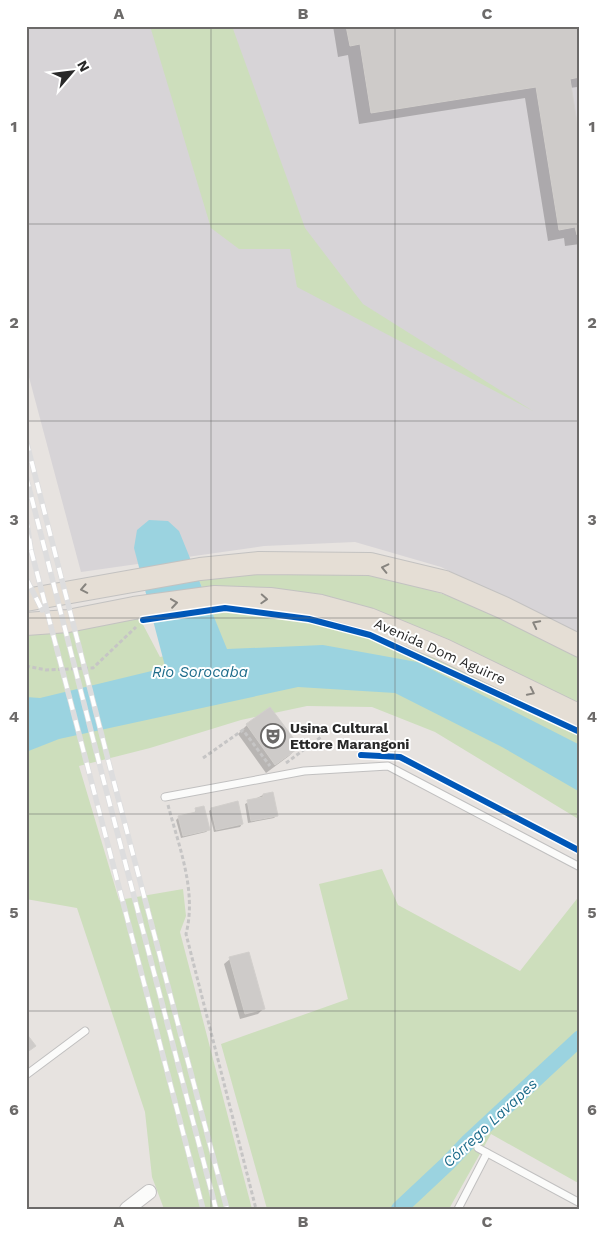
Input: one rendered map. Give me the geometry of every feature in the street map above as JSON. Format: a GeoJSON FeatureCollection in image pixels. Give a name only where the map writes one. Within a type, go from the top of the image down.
{"type":"FeatureCollection","features":[{"type":"Feature","properties":{"kind":"highway"},"geometry":{"type":"LineString","coordinates":[[26,600],[200,569],[259,564],[370,564],[445,582],[504,608],[580,646]]}},
{"type":"Feature","properties":{"kind":"highway","name":"Avenida Dom Aguirre"},"geometry":{"type":"LineString","coordinates":[[26,624],[138,614],[215,597],[270,599],[321,606],[369,619],[444,650],[580,716]]}},
{"type":"Feature","properties":{"kind":"highway"},"geometry":{"type":"LineString","coordinates":[[26,630],[68,621]]}},
{"type":"Feature","properties":{"kind":"street"},"geometry":{"type":"LineString","coordinates":[[127,1209],[149,1192]]}},
{"type":"Feature","properties":{"kind":"lane"},"geometry":{"type":"LineString","coordinates":[[165,798],[304,771],[388,766],[580,868]]}},
{"type":"Feature","properties":{"kind":"lane"},"geometry":{"type":"LineString","coordinates":[[26,1075],[85,1031]]}},
{"type":"Feature","properties":{"kind":"lane"},"geometry":{"type":"LineString","coordinates":[[478,1148],[580,1203]]}},
{"type":"Feature","properties":{"kind":"lane"},"geometry":{"type":"LineString","coordinates":[[458,1209],[487,1153]]}},
{"type":"Feature","properties":{"kind":"path"},"geometry":{"type":"LineString","coordinates":[[26,666],[46,670],[93,668],[138,614]]}},
{"type":"Feature","properties":{"kind":"path"},"geometry":{"type":"LineString","coordinates":[[203,758],[243,730],[274,772]]}},
{"type":"Feature","properties":{"kind":"path"},"geometry":{"type":"LineString","coordinates":[[282,766],[321,737]]}},
{"type":"Feature","properties":{"kind":"path"},"geometry":{"type":"LineString","coordinates":[[165,798],[186,870],[190,917],[186,934],[256,1209]]}},
{"type":"Feature","properties":{"kind":"shaded area"},"geometry":{"type":"Polygon","coordinates":[[[26,26],[580,26],[580,636],[441,567],[355,542],[264,546],[81,572],[26,366],[26,26]]]}},
{"type":"Feature","properties":{"kind":"green space"},"geometry":{"type":"Polygon","coordinates":[[[150,26],[232,26],[305,228],[363,304],[533,411],[297,287],[290,249],[239,249],[211,228],[150,26]]]}},
{"type":"Feature","properties":{"kind":"green space"},"geometry":{"type":"Polygon","coordinates":[[[247,571],[333,573],[390,579],[446,595],[474,606],[580,655],[580,706],[444,638],[375,612],[203,590],[198,578],[247,571]]]}},
{"type":"Feature","properties":{"kind":"green space"},"geometry":{"type":"Polygon","coordinates":[[[209,605],[294,612],[361,625],[580,726],[580,820],[435,732],[372,707],[307,706],[241,720],[150,748],[79,766],[119,900],[183,889],[186,916],[180,932],[252,1209],[164,1209],[152,1177],[145,1112],[77,908],[26,899],[26,636],[139,617],[160,657],[224,644],[209,605]]]}},
{"type":"Feature","properties":{"kind":"green space"},"geometry":{"type":"Polygon","coordinates":[[[382,869],[398,905],[520,971],[580,895],[580,1184],[491,1134],[449,1209],[267,1209],[221,1044],[348,999],[319,884],[382,869]]]}},
{"type":"Feature","properties":{"kind":"water","name":"Rio Sorocaba"},"geometry":{"type":"Polygon","coordinates":[[[149,520],[168,521],[179,531],[227,649],[323,645],[417,662],[580,745],[580,792],[502,747],[395,693],[298,687],[59,739],[26,752],[26,697],[40,698],[164,668],[134,548],[137,530],[149,520]]]}},
{"type":"Feature","properties":{"kind":"building"},"geometry":{"type":"Polygon","coordinates":[[[346,26],[580,26],[580,77],[570,79],[580,141],[580,235],[577,235],[575,227],[559,230],[536,87],[371,113],[360,44],[350,46],[346,26]]]}},
{"type":"Feature","properties":{"kind":"building","name":"Usina Cultural Ettore Marangoni"},"geometry":{"type":"Polygon","coordinates":[[[270,707],[300,747],[275,765],[246,724],[270,707]]]}},
{"type":"Feature","properties":{"kind":"building"},"geometry":{"type":"Polygon","coordinates":[[[273,792],[278,816],[251,821],[247,800],[263,797],[263,794],[273,792]]]}},
{"type":"Feature","properties":{"kind":"building"},"geometry":{"type":"Polygon","coordinates":[[[238,801],[243,824],[216,830],[211,808],[238,801]]]}},
{"type":"Feature","properties":{"kind":"building"},"geometry":{"type":"Polygon","coordinates":[[[204,806],[210,830],[183,836],[178,816],[196,812],[195,808],[204,806]]]}},
{"type":"Feature","properties":{"kind":"building"},"geometry":{"type":"Polygon","coordinates":[[[249,952],[265,1009],[245,1014],[229,957],[249,952]]]}},
{"type":"Feature","properties":{"kind":"building"},"geometry":{"type":"Polygon","coordinates":[[[26,1033],[36,1046],[26,1053],[26,1033]]]}},
{"type":"Feature","properties":{"kind":"waterway","name":"Córrego Lavapes"},"geometry":{"type":"LineString","coordinates":[[399,1209],[580,1038]]}},
{"type":"Feature","properties":{"kind":"railway"},"geometry":{"type":"LineString","coordinates":[[26,440],[112,775],[227,1209]]}},
{"type":"Feature","properties":{"kind":"railway"},"geometry":{"type":"LineString","coordinates":[[26,476],[216,1209]]}},
{"type":"Feature","properties":{"kind":"railway"},"geometry":{"type":"LineString","coordinates":[[26,517],[31,550],[26,530]]}},
{"type":"Feature","properties":{"kind":"railway"},"geometry":{"type":"LineString","coordinates":[[31,550],[203,1209]]}},
{"type":"Feature","properties":{"kind":"railway"},"geometry":{"type":"LineString","coordinates":[[26,578],[42,610]]}},
{"type":"Feature","properties":{"kind":"cycle path"},"geometry":{"type":"LineString","coordinates":[[143,620],[225,608],[309,619],[370,635],[580,732]]}},
{"type":"Feature","properties":{"kind":"cycle path"},"geometry":{"type":"LineString","coordinates":[[361,755],[400,757],[580,851]]}},
{"type":"Feature","properties":{"kind":"place","name":"Usina Cultural Ettore Marangoni"},"geometry":{"type":"Point","coordinates":[273,736]}}]}
